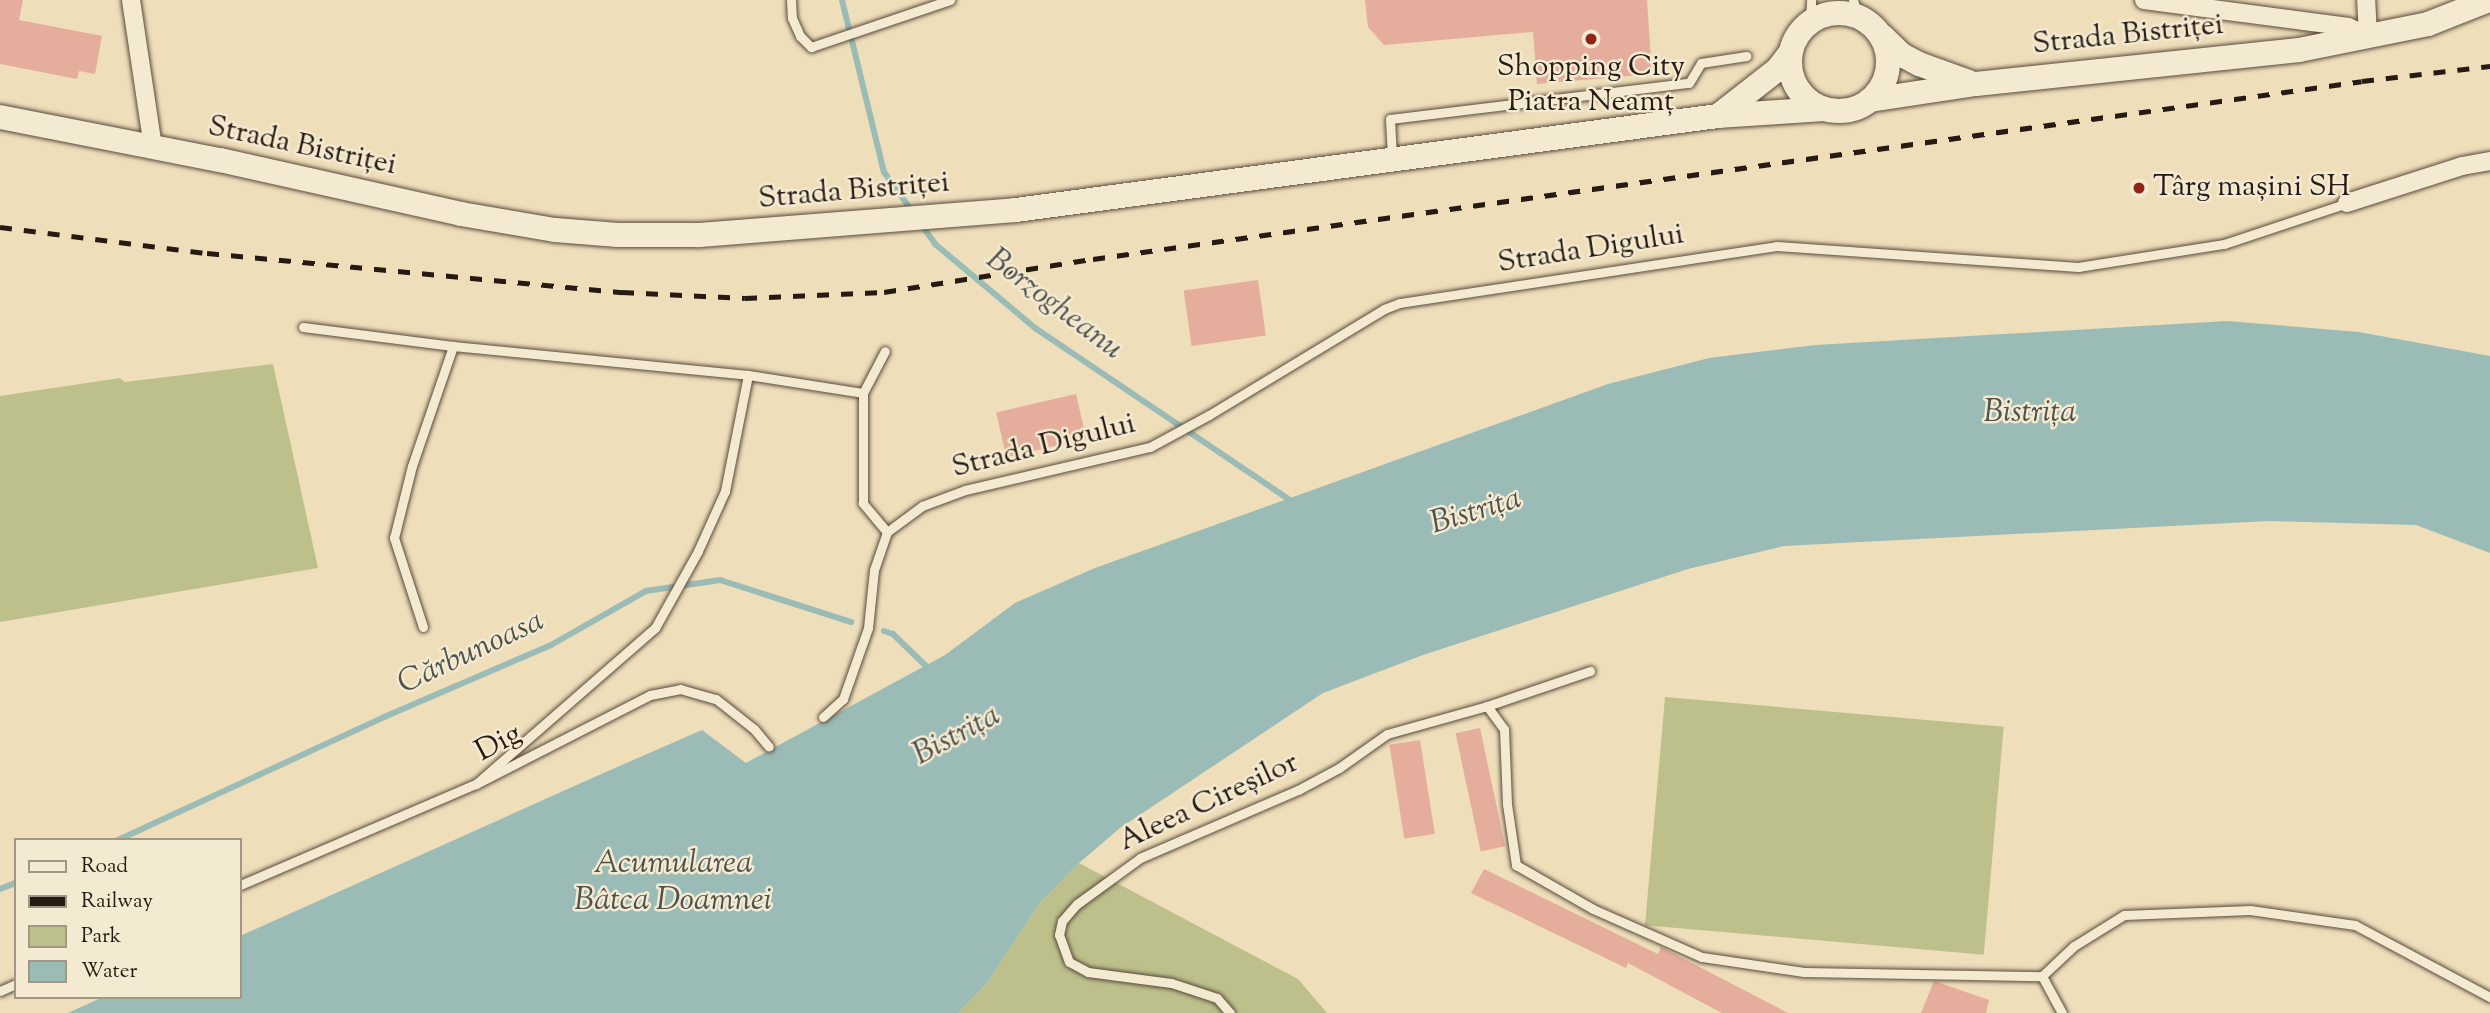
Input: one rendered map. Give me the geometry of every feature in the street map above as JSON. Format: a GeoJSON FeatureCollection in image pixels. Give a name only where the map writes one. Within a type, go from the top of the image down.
{"type":"FeatureCollection","features":[{"type":"Feature","properties":{"kind":"main road","name":"Strada Bistriței"},"geometry":{"type":"LineString","coordinates":[[1870,100],[1976,84],[2299,50],[2428,24],[2489,0]]}},
{"type":"Feature","properties":{"kind":"main road"},"geometry":{"type":"LineString","coordinates":[[1855,8],[1881,35],[1888,62],[1880,90],[1856,108],[1840,111],[1824,108],[1811,102],[1797,86],[1790,66],[1791,52],[1811,11],[1825,14],[1855,8]]}},
{"type":"Feature","properties":{"kind":"main road","name":"Strada Bistriței"},"geometry":{"type":"LineString","coordinates":[[1881,35],[1902,55],[1919,64],[1939,74],[1976,84]]}},
{"type":"Feature","properties":{"kind":"main road","name":"Strada Bistriței"},"geometry":{"type":"LineString","coordinates":[[1718,116],[1769,77],[1791,52]]}},
{"type":"Feature","properties":{"kind":"main road","name":"Strada Bistriței"},"geometry":{"type":"LineString","coordinates":[[0,117],[153,147],[461,214],[555,230],[618,234],[699,234],[884,222],[1140,196],[1718,116],[1824,108]]}},
{"type":"Feature","properties":{"kind":"street"},"geometry":{"type":"LineString","coordinates":[[131,0],[153,147]]}},
{"type":"Feature","properties":{"kind":"street"},"geometry":{"type":"LineString","coordinates":[[2144,0],[2348,27],[2368,35],[2366,0]]}},
{"type":"Feature","properties":{"kind":"street"},"geometry":{"type":"LineString","coordinates":[[2347,203],[2462,166],[2490,161]]}},
{"type":"Feature","properties":{"kind":"lane"},"geometry":{"type":"LineString","coordinates":[[791,0],[792,18],[800,36],[811,47],[950,0]]}},
{"type":"Feature","properties":{"kind":"lane"},"geometry":{"type":"LineString","coordinates":[[1393,161],[1390,119],[1689,83],[1701,63],[1746,56]]}},
{"type":"Feature","properties":{"kind":"lane","name":"Strada Digului"},"geometry":{"type":"LineString","coordinates":[[887,533],[922,506],[965,490],[1161,442],[1384,309],[1400,303],[1777,246],[2078,267],[2224,244],[2347,203]]}},
{"type":"Feature","properties":{"kind":"lane"},"geometry":{"type":"LineString","coordinates":[[303,327],[453,346],[748,375],[863,393]]}},
{"type":"Feature","properties":{"kind":"lane"},"geometry":{"type":"LineString","coordinates":[[423,627],[394,538],[412,466],[453,346]]}},
{"type":"Feature","properties":{"kind":"lane"},"geometry":{"type":"LineString","coordinates":[[823,717],[843,699],[868,628],[874,570],[887,533],[863,503],[863,393],[885,351]]}},
{"type":"Feature","properties":{"kind":"lane"},"geometry":{"type":"LineString","coordinates":[[476,784],[655,628],[684,577],[725,491],[748,375]]}},
{"type":"Feature","properties":{"kind":"lane","name":"Aleea Cireșilor"},"geometry":{"type":"LineString","coordinates":[[1230,1013],[1217,998],[1171,983],[1088,972],[1069,962],[1059,935],[1062,921],[1077,904],[1140,858],[1298,790],[1339,768],[1387,734],[1487,706],[1590,671]]}},
{"type":"Feature","properties":{"kind":"lane","name":"Dig"},"geometry":{"type":"LineString","coordinates":[[242,884],[476,784],[650,695],[680,689],[716,699],[754,729],[769,747]]}},
{"type":"Feature","properties":{"kind":"lane"},"geometry":{"type":"LineString","coordinates":[[1487,706],[1504,729],[1507,804],[1516,865],[1593,909],[1702,957],[1804,972],[2042,976],[2074,946],[2124,915],[2250,910],[2355,925],[2490,997]]}},
{"type":"Feature","properties":{"kind":"lane"},"geometry":{"type":"LineString","coordinates":[[2042,976],[2062,1013]]}},
{"type":"Feature","properties":{"kind":"green space"},"geometry":{"type":"Polygon","coordinates":[[[273,364],[318,568],[0,622],[0,396],[120,378],[125,382],[273,364]]]}},
{"type":"Feature","properties":{"kind":"green space"},"geometry":{"type":"Polygon","coordinates":[[[1665,697],[2004,727],[1984,955],[1645,925],[1665,697]]]}},
{"type":"Feature","properties":{"kind":"green space"},"geometry":{"type":"Polygon","coordinates":[[[1079,863],[1298,979],[1327,1013],[958,1013],[987,983],[1038,905],[1079,863]]]}},
{"type":"Feature","properties":{"kind":"water"},"geometry":{"type":"Polygon","coordinates":[[[2227,321],[2359,332],[2490,356],[2490,553],[2416,525],[2268,521],[1784,546],[1688,569],[1423,655],[1323,693],[1120,828],[1079,863],[1038,905],[987,983],[958,1013],[68,1013],[99,999],[242,999],[242,935],[702,730],[746,763],[945,655],[1015,603],[1095,568],[1608,384],[1709,358],[1816,345],[2227,321]]]}},
{"type":"Feature","properties":{"kind":"building"},"geometry":{"type":"Polygon","coordinates":[[[0,0],[23,0],[19,20],[102,36],[95,74],[79,71],[77,79],[0,64],[0,0]]]}},
{"type":"Feature","properties":{"kind":"building","name":"Shopping City Piatra Neamț"},"geometry":{"type":"Polygon","coordinates":[[[1365,0],[1647,0],[1652,74],[1537,84],[1533,32],[1384,45],[1368,27],[1365,0]]]}},
{"type":"Feature","properties":{"kind":"building"},"geometry":{"type":"Polygon","coordinates":[[[1258,280],[1266,335],[1192,346],[1184,290],[1258,280]]]}},
{"type":"Feature","properties":{"kind":"building"},"geometry":{"type":"Polygon","coordinates":[[[1076,394],[1086,439],[1006,457],[996,412],[1076,394]]]}},
{"type":"Feature","properties":{"kind":"building"},"geometry":{"type":"Polygon","coordinates":[[[1480,728],[1505,846],[1481,852],[1456,733],[1480,728]]]}},
{"type":"Feature","properties":{"kind":"building"},"geometry":{"type":"Polygon","coordinates":[[[1420,740],[1435,834],[1404,839],[1389,745],[1420,740]]]}},
{"type":"Feature","properties":{"kind":"building"},"geometry":{"type":"Polygon","coordinates":[[[1484,869],[1658,954],[1661,947],[1788,1013],[1722,1013],[1628,963],[1626,968],[1471,893],[1484,869]]]}},
{"type":"Feature","properties":{"kind":"building"},"geometry":{"type":"Polygon","coordinates":[[[1934,981],[1989,1000],[1986,1013],[1921,1013],[1934,981]]]}},
{"type":"Feature","properties":{"kind":"waterway","name":"Borzogheanu"},"geometry":{"type":"LineString","coordinates":[[842,0],[884,172],[912,211]]}},
{"type":"Feature","properties":{"kind":"waterway","name":"Borzogheanu"},"geometry":{"type":"LineString","coordinates":[[920,223],[935,244],[1035,328],[1294,503]]}},
{"type":"Feature","properties":{"kind":"waterway","name":"Cărbunoasa"},"geometry":{"type":"LineString","coordinates":[[122,838],[384,717],[551,645],[646,591],[720,580],[851,622]]}},
{"type":"Feature","properties":{"kind":"waterway"},"geometry":{"type":"LineString","coordinates":[[884,631],[893,634],[930,670]]}},
{"type":"Feature","properties":{"kind":"waterway","name":"Cărbunoasa"},"geometry":{"type":"LineString","coordinates":[[0,889],[14,884]]}},
{"type":"Feature","properties":{"kind":"railway"},"geometry":{"type":"LineString","coordinates":[[0,227],[207,253],[622,292],[745,298],[884,292],[1093,259],[2362,81],[2490,66]]}},
{"type":"Feature","properties":{"kind":"place","name":"Shopping City Piatra Neamț"},"geometry":{"type":"Point","coordinates":[1591,39]}},
{"type":"Feature","properties":{"kind":"place","name":"Târg mașini SH"},"geometry":{"type":"Point","coordinates":[2139,188]}},
{"type":"Feature","properties":{"kind":"water label","name":"Bistrița"},"geometry":{"type":"Point","coordinates":[2030,413]}},
{"type":"Feature","properties":{"kind":"water label","name":"Bistrița"},"geometry":{"type":"Point","coordinates":[1476,512]}},
{"type":"Feature","properties":{"kind":"water label","name":"Bistrița"},"geometry":{"type":"Point","coordinates":[957,736]}},
{"type":"Feature","properties":{"kind":"water label","name":"Acumularea Bâtca Doamnei"},"geometry":{"type":"Point","coordinates":[673,884]}}]}
